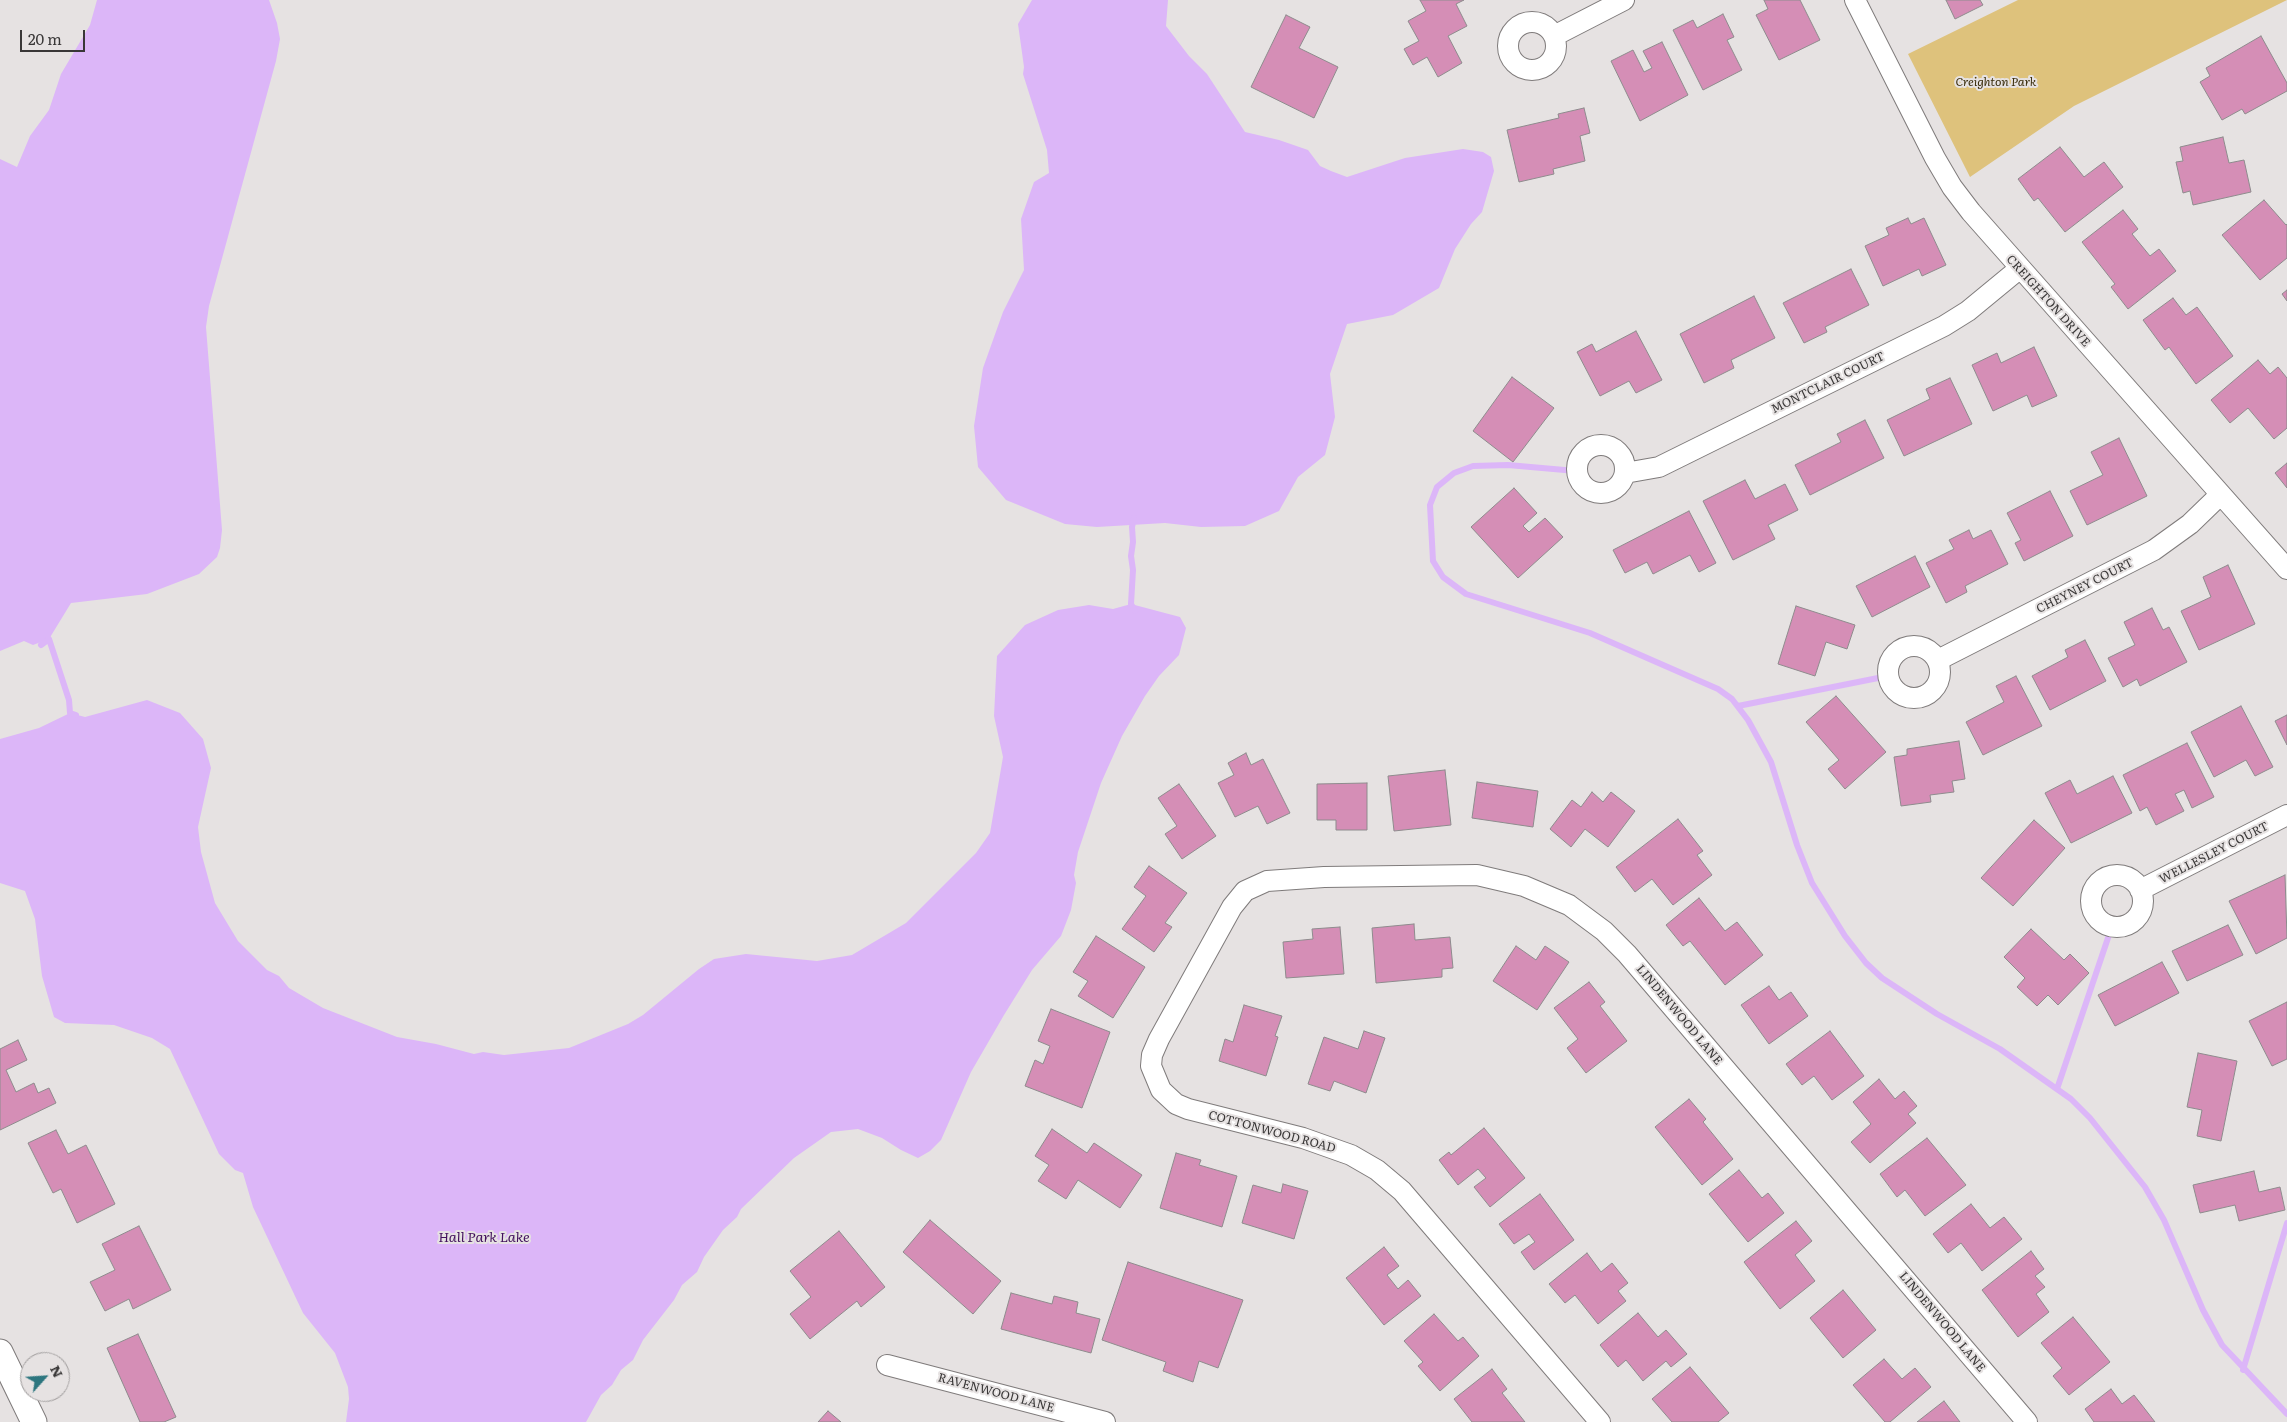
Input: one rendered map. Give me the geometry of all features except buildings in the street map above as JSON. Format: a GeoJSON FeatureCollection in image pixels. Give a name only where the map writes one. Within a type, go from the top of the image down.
{"type":"FeatureCollection","features":[{"type":"Feature","properties":{"kind":"street"},"geometry":{"type":"LineString","coordinates":[[1554,36],[1624,0]]}},
{"type":"Feature","properties":{"kind":"street","name":"CREIGHTON DRIVE"},"geometry":{"type":"LineString","coordinates":[[1855,0],[1911,114],[1952,187],[2019,269],[2287,569]]}},
{"type":"Feature","properties":{"kind":"street","name":"MONTCLAIR COURT"},"geometry":{"type":"LineString","coordinates":[[1625,473],[1659,467],[1944,326],[1968,311],[2019,269]]}},
{"type":"Feature","properties":{"kind":"street","name":"CHEYNEY COURT"},"geometry":{"type":"LineString","coordinates":[[1938,660],[2154,550],[2190,524],[2220,495]]}},
{"type":"Feature","properties":{"kind":"street","name":"WELLESLEY COURT"},"geometry":{"type":"LineString","coordinates":[[2140,890],[2287,816]]}},
{"type":"Feature","properties":{"kind":"street","name":"LINDENWOOD LANE"},"geometry":{"type":"LineString","coordinates":[[1219,931],[1232,907],[1245,892],[1267,881],[1324,877],[1476,875],[1524,886],[1569,906],[1604,931],[1627,954],[2027,1422]]}},
{"type":"Feature","properties":{"kind":"street","name":"COTTONWOOD ROAD"},"geometry":{"type":"LineString","coordinates":[[1219,931],[1152,1055],[1151,1066],[1161,1090],[1176,1104],[1188,1109],[1336,1148],[1377,1170],[1402,1191],[1600,1422]]}},
{"type":"Feature","properties":{"kind":"street"},"geometry":{"type":"LineString","coordinates":[[0,1352],[34,1422]]}},
{"type":"Feature","properties":{"kind":"street","name":"RAVENWOOD LANE"},"geometry":{"type":"LineString","coordinates":[[888,1365],[1105,1422]]}},
{"type":"Feature","properties":{"kind":"green space","name":"Creighton Park"},"geometry":{"type":"Polygon","coordinates":[[[2018,0],[2287,0],[2074,106],[1970,177],[1908,54],[2018,0]]]}},
{"type":"Feature","properties":{"kind":"water"},"geometry":{"type":"Polygon","coordinates":[[[97,0],[269,0],[277,23],[280,39],[276,61],[209,306],[206,327],[222,530],[220,548],[217,557],[199,574],[147,594],[71,603],[49,639],[33,645],[24,641],[0,651],[0,159],[17,167],[30,136],[49,110],[61,74],[90,25],[97,0]]]}},
{"type":"Feature","properties":{"kind":"water"},"geometry":{"type":"Polygon","coordinates":[[[1032,0],[1168,0],[1166,26],[1189,56],[1207,74],[1245,132],[1279,140],[1308,150],[1320,166],[1347,177],[1405,158],[1463,149],[1483,152],[1491,157],[1494,171],[1482,212],[1471,224],[1455,249],[1439,288],[1393,315],[1347,324],[1330,374],[1335,417],[1325,455],[1298,477],[1279,511],[1245,526],[1201,527],[1165,523],[1097,527],[1065,524],[1006,500],[978,467],[974,426],[983,368],[1003,312],[1024,270],[1021,219],[1034,182],[1049,173],[1047,150],[1023,74],[1024,67],[1018,24],[1032,0]]]}},
{"type":"Feature","properties":{"kind":"water","name":"Hall Park Lake"},"geometry":{"type":"Polygon","coordinates":[[[1131,604],[1180,617],[1186,628],[1179,655],[1159,676],[1145,696],[1122,736],[1101,783],[1078,852],[1074,875],[1076,883],[1071,910],[1061,936],[1032,970],[1004,1015],[971,1072],[941,1140],[930,1151],[918,1158],[882,1138],[858,1129],[831,1132],[794,1158],[741,1209],[737,1217],[723,1230],[704,1257],[697,1272],[682,1285],[674,1300],[643,1340],[633,1360],[621,1370],[612,1385],[601,1395],[586,1422],[346,1422],[349,1399],[348,1387],[335,1353],[303,1313],[253,1207],[243,1173],[235,1170],[219,1154],[170,1049],[152,1038],[114,1025],[65,1023],[54,1017],[42,976],[35,919],[25,891],[0,883],[0,739],[39,728],[70,713],[85,717],[147,700],[180,713],[203,739],[211,768],[198,827],[201,852],[215,903],[238,941],[267,970],[279,976],[289,988],[323,1008],[397,1037],[436,1044],[474,1054],[483,1052],[504,1055],[569,1048],[628,1024],[643,1015],[714,959],[746,954],[817,961],[852,955],[906,923],[976,853],[990,833],[1003,757],[994,716],[997,656],[1025,625],[1058,610],[1089,605],[1113,609],[1131,604]]]}},
{"type":"Feature","properties":{"kind":"waterway"},"geometry":{"type":"LineString","coordinates":[[1576,471],[1508,465],[1473,466],[1454,473],[1437,487],[1430,505],[1433,561],[1443,577],[1466,594],[1590,633],[1718,689],[1732,699],[1748,720],[1771,762],[1797,845],[1812,883],[1845,936],[1866,963],[1882,978],[1937,1014],[2000,1049],[2071,1099],[2090,1118],[2145,1187],[2164,1220],[2203,1310],[2222,1345],[2287,1414]]}},
{"type":"Feature","properties":{"kind":"waterway"},"geometry":{"type":"LineString","coordinates":[[1134,518],[1132,527],[1133,542],[1131,556],[1133,570],[1131,604],[1135,611]]}},
{"type":"Feature","properties":{"kind":"waterway"},"geometry":{"type":"LineString","coordinates":[[41,645],[49,639],[69,700],[70,713],[76,715]]}},
{"type":"Feature","properties":{"kind":"waterway"},"geometry":{"type":"LineString","coordinates":[[1738,706],[1888,676]]}},
{"type":"Feature","properties":{"kind":"waterway"},"geometry":{"type":"LineString","coordinates":[[2057,1089],[2112,926]]}},
{"type":"Feature","properties":{"kind":"waterway"},"geometry":{"type":"LineString","coordinates":[[2243,1370],[2287,1223]]}}]}
